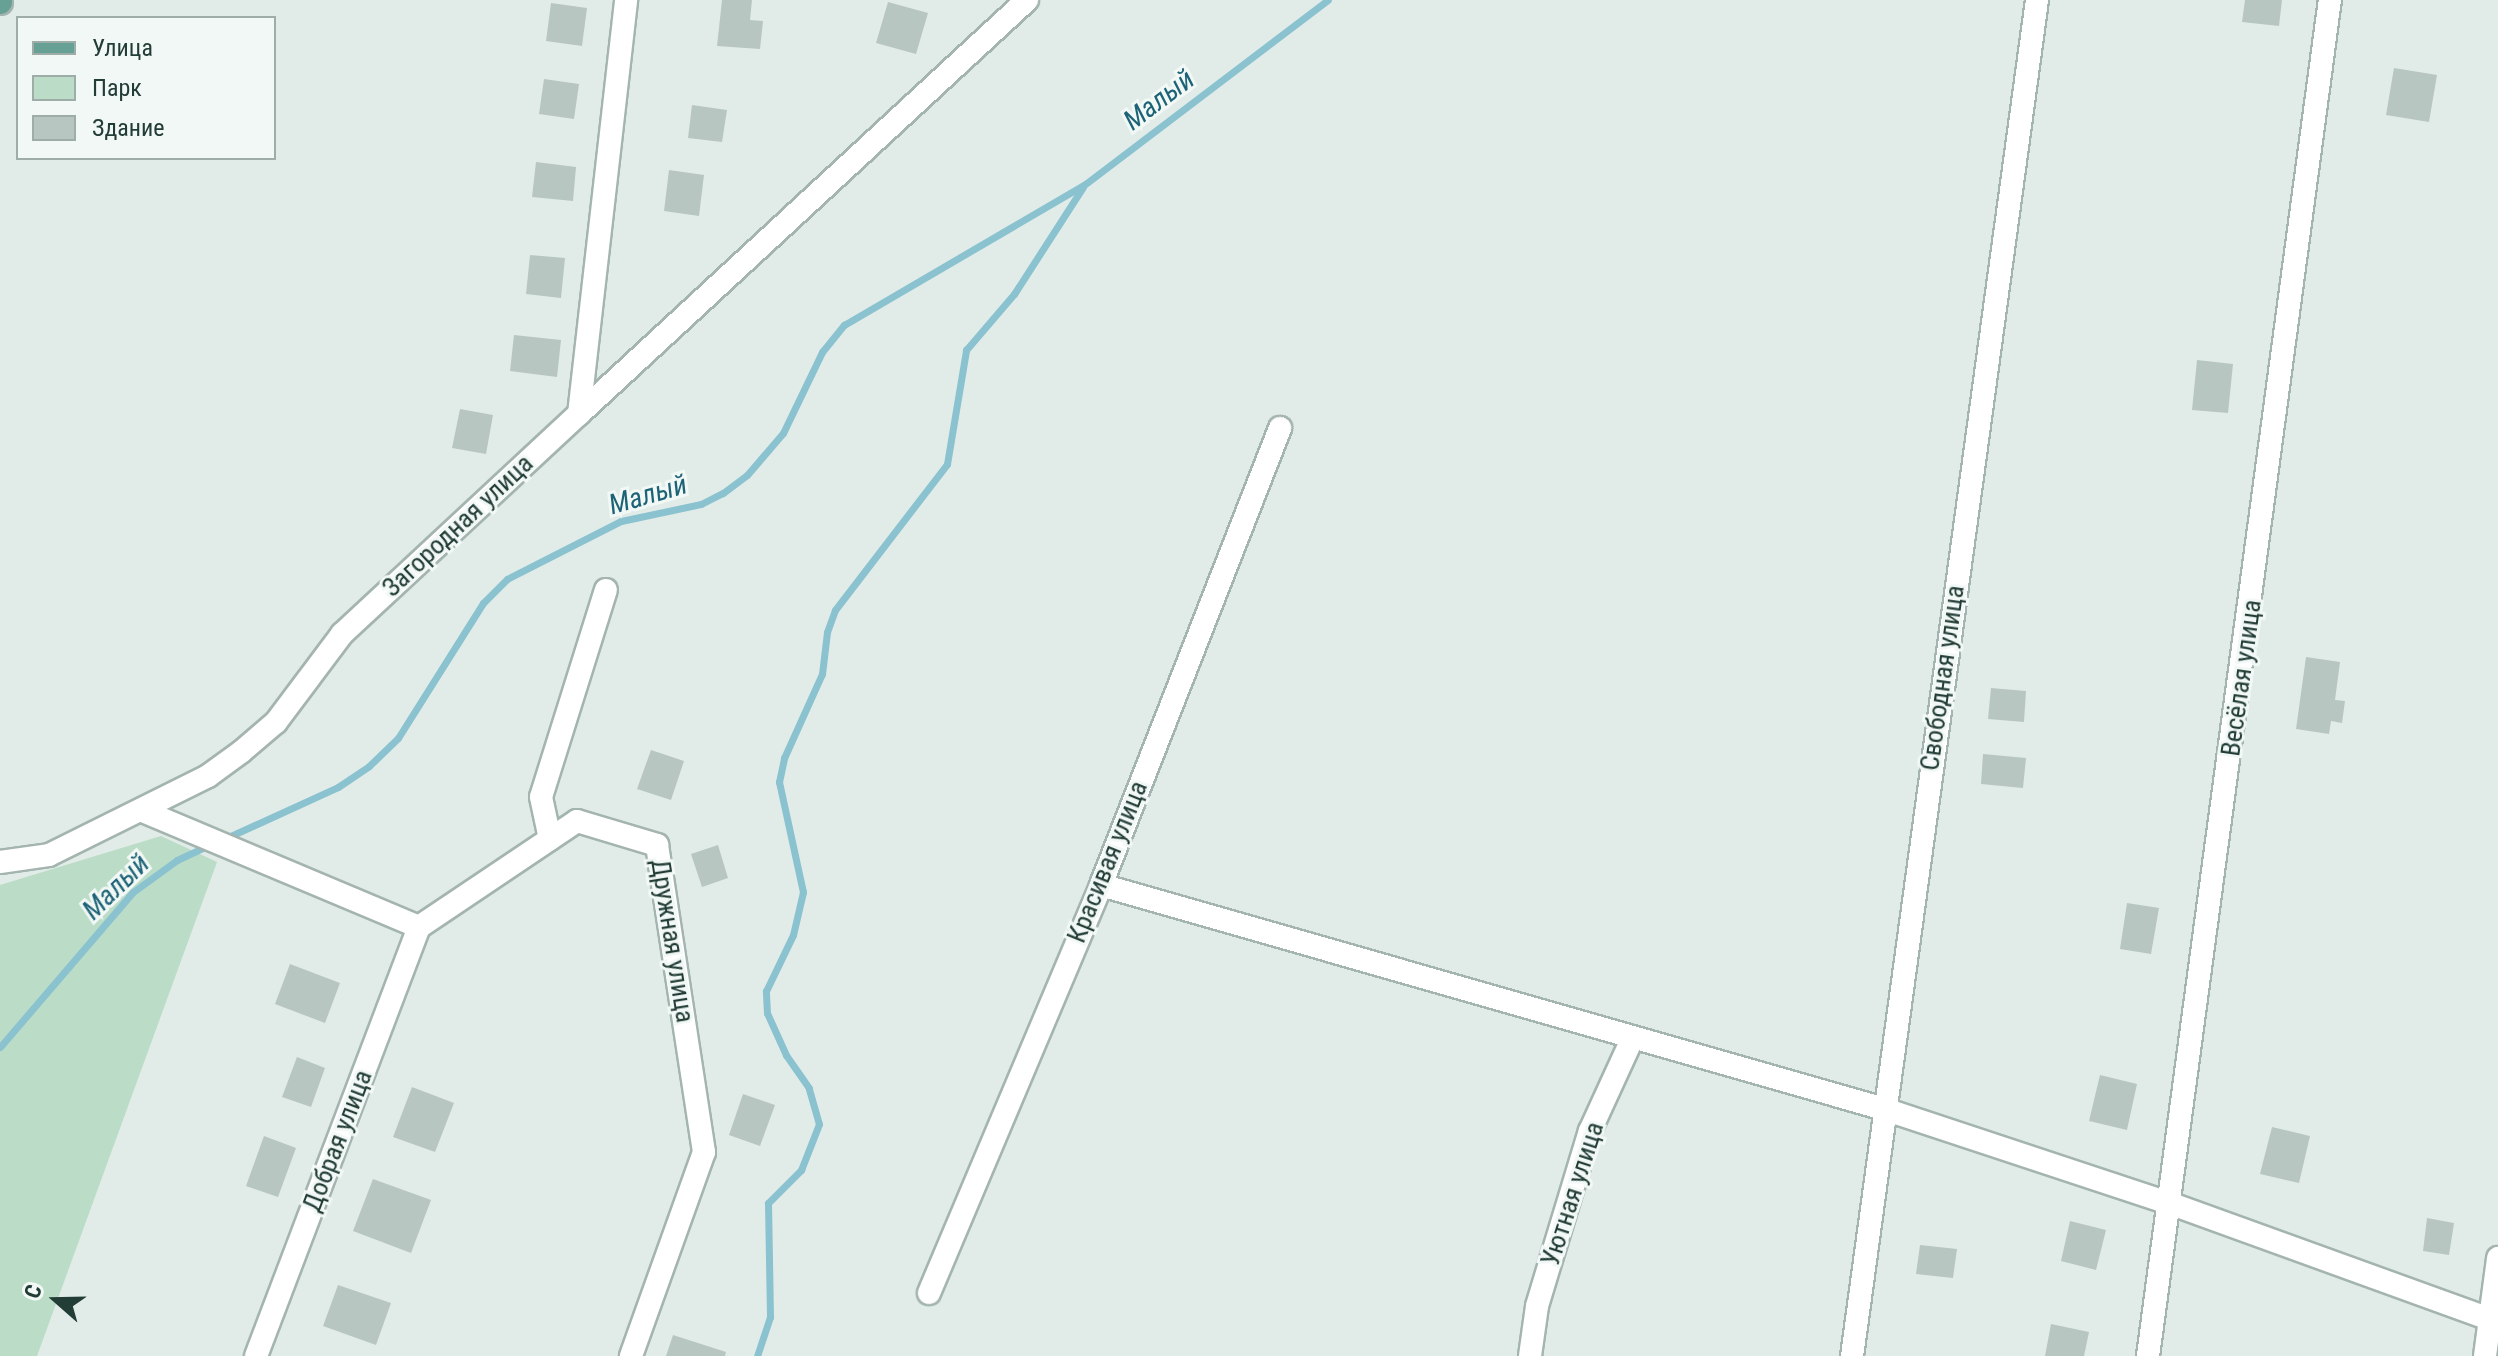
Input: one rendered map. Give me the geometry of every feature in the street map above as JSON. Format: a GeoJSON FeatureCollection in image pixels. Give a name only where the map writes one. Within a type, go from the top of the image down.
{"type":"FeatureCollection","features":[{"type":"Feature","properties":{"kind":"street"},"geometry":{"type":"LineString","coordinates":[[579,414],[626,0]]}},
{"type":"Feature","properties":{"kind":"street","name":"Загородная улица"},"geometry":{"type":"LineString","coordinates":[[0,862],[49,855],[143,811],[208,776],[276,722],[342,634],[1027,0]]}},
{"type":"Feature","properties":{"kind":"street","name":"Свободная улица"},"geometry":{"type":"LineString","coordinates":[[1852,1356],[2037,0]]}},
{"type":"Feature","properties":{"kind":"street","name":"Весёлая улица"},"geometry":{"type":"LineString","coordinates":[[2148,1356],[2330,0]]}},
{"type":"Feature","properties":{"kind":"street","name":"Красивая улица"},"geometry":{"type":"LineString","coordinates":[[929,1293],[1101,885],[1280,428]]}},
{"type":"Feature","properties":{"kind":"street"},"geometry":{"type":"LineString","coordinates":[[550,839],[541,797],[606,590]]}},
{"type":"Feature","properties":{"kind":"street"},"geometry":{"type":"LineString","coordinates":[[143,811],[419,927]]}},
{"type":"Feature","properties":{"kind":"street","name":"Дружная улица"},"geometry":{"type":"LineString","coordinates":[[419,927],[577,821],[657,845],[704,1152],[631,1356]]}},
{"type":"Feature","properties":{"kind":"street"},"geometry":{"type":"LineString","coordinates":[[1101,885],[1884,1109],[2169,1203],[2494,1321]]}},
{"type":"Feature","properties":{"kind":"street","name":"Добрая улица"},"geometry":{"type":"LineString","coordinates":[[256,1356],[419,927]]}},
{"type":"Feature","properties":{"kind":"street","name":"Уютная улица"},"geometry":{"type":"LineString","coordinates":[[1530,1356],[1537,1306],[1590,1131],[1633,1037]]}},
{"type":"Feature","properties":{"kind":"street"},"geometry":{"type":"LineString","coordinates":[[2485,1356],[2494,1321],[2498,1258]]}},
{"type":"Feature","properties":{"kind":"green space"},"geometry":{"type":"Polygon","coordinates":[[[161,836],[217,862],[37,1356],[0,1356],[0,885],[161,836]]]}},
{"type":"Feature","properties":{"kind":"building"},"geometry":{"type":"Polygon","coordinates":[[[722,0],[752,0],[750,20],[763,21],[760,49],[717,46],[722,0]]]}},
{"type":"Feature","properties":{"kind":"building"},"geometry":{"type":"Polygon","coordinates":[[[2245,0],[2282,0],[2279,26],[2242,22],[2245,0]]]}},
{"type":"Feature","properties":{"kind":"building"},"geometry":{"type":"Polygon","coordinates":[[[888,2],[928,13],[916,54],[876,43],[888,2]]]}},
{"type":"Feature","properties":{"kind":"building"},"geometry":{"type":"Polygon","coordinates":[[[551,3],[587,8],[582,46],[546,41],[551,3]]]}},
{"type":"Feature","properties":{"kind":"building"},"geometry":{"type":"Polygon","coordinates":[[[2394,68],[2437,75],[2429,122],[2386,115],[2394,68]]]}},
{"type":"Feature","properties":{"kind":"building"},"geometry":{"type":"Polygon","coordinates":[[[544,79],[579,84],[574,119],[539,114],[544,79]]]}},
{"type":"Feature","properties":{"kind":"building"},"geometry":{"type":"Polygon","coordinates":[[[692,105],[727,110],[722,142],[688,138],[692,105]]]}},
{"type":"Feature","properties":{"kind":"building"},"geometry":{"type":"Polygon","coordinates":[[[536,162],[576,167],[573,201],[532,197],[536,162]]]}},
{"type":"Feature","properties":{"kind":"building"},"geometry":{"type":"Polygon","coordinates":[[[669,170],[704,175],[699,216],[664,211],[669,170]]]}},
{"type":"Feature","properties":{"kind":"building"},"geometry":{"type":"Polygon","coordinates":[[[530,255],[565,258],[561,298],[526,294],[530,255]]]}},
{"type":"Feature","properties":{"kind":"building"},"geometry":{"type":"Polygon","coordinates":[[[514,335],[561,340],[557,377],[510,371],[514,335]]]}},
{"type":"Feature","properties":{"kind":"building"},"geometry":{"type":"Polygon","coordinates":[[[2197,360],[2233,364],[2228,413],[2192,410],[2197,360]]]}},
{"type":"Feature","properties":{"kind":"building"},"geometry":{"type":"Polygon","coordinates":[[[460,409],[493,415],[486,454],[452,448],[460,409]]]}},
{"type":"Feature","properties":{"kind":"building"},"geometry":{"type":"Polygon","coordinates":[[[2306,657],[2340,662],[2335,700],[2345,701],[2342,723],[2331,721],[2329,734],[2296,729],[2306,657]]]}},
{"type":"Feature","properties":{"kind":"building"},"geometry":{"type":"Polygon","coordinates":[[[1991,688],[2026,691],[2024,722],[1988,719],[1991,688]]]}},
{"type":"Feature","properties":{"kind":"building"},"geometry":{"type":"Polygon","coordinates":[[[651,750],[684,761],[671,800],[637,789],[651,750]]]}},
{"type":"Feature","properties":{"kind":"building"},"geometry":{"type":"Polygon","coordinates":[[[1983,754],[2026,758],[2023,788],[1981,784],[1983,754]]]}},
{"type":"Feature","properties":{"kind":"building"},"geometry":{"type":"Polygon","coordinates":[[[718,845],[728,878],[702,887],[691,854],[718,845]]]}},
{"type":"Feature","properties":{"kind":"building"},"geometry":{"type":"Polygon","coordinates":[[[2127,903],[2159,908],[2151,954],[2120,949],[2127,903]]]}},
{"type":"Feature","properties":{"kind":"building"},"geometry":{"type":"Polygon","coordinates":[[[290,964],[340,983],[325,1023],[275,1004],[290,964]]]}},
{"type":"Feature","properties":{"kind":"building"},"geometry":{"type":"Polygon","coordinates":[[[297,1057],[325,1068],[311,1107],[282,1097],[297,1057]]]}},
{"type":"Feature","properties":{"kind":"building"},"geometry":{"type":"Polygon","coordinates":[[[2100,1075],[2137,1084],[2127,1130],[2089,1121],[2100,1075]]]}},
{"type":"Feature","properties":{"kind":"building"},"geometry":{"type":"Polygon","coordinates":[[[412,1087],[454,1103],[435,1152],[393,1137],[412,1087]]]}},
{"type":"Feature","properties":{"kind":"building"},"geometry":{"type":"Polygon","coordinates":[[[743,1094],[775,1105],[760,1146],[729,1135],[743,1094]]]}},
{"type":"Feature","properties":{"kind":"building"},"geometry":{"type":"Polygon","coordinates":[[[2272,1127],[2310,1136],[2299,1183],[2260,1174],[2272,1127]]]}},
{"type":"Feature","properties":{"kind":"building"},"geometry":{"type":"Polygon","coordinates":[[[264,1136],[296,1148],[278,1197],[246,1186],[264,1136]]]}},
{"type":"Feature","properties":{"kind":"building"},"geometry":{"type":"Polygon","coordinates":[[[373,1179],[431,1200],[411,1253],[353,1231],[373,1179]]]}},
{"type":"Feature","properties":{"kind":"building"},"geometry":{"type":"Polygon","coordinates":[[[2427,1218],[2454,1223],[2449,1255],[2423,1251],[2427,1218]]]}},
{"type":"Feature","properties":{"kind":"building"},"geometry":{"type":"Polygon","coordinates":[[[2070,1221],[2106,1230],[2096,1270],[2061,1261],[2070,1221]]]}},
{"type":"Feature","properties":{"kind":"building"},"geometry":{"type":"Polygon","coordinates":[[[1920,1245],[1957,1249],[1953,1278],[1916,1274],[1920,1245]]]}},
{"type":"Feature","properties":{"kind":"building"},"geometry":{"type":"Polygon","coordinates":[[[338,1285],[391,1303],[376,1345],[323,1326],[338,1285]]]}},
{"type":"Feature","properties":{"kind":"building"},"geometry":{"type":"Polygon","coordinates":[[[2051,1324],[2089,1332],[2084,1356],[2045,1356],[2051,1324]]]}},
{"type":"Feature","properties":{"kind":"building"},"geometry":{"type":"Polygon","coordinates":[[[673,1335],[726,1352],[725,1356],[666,1356],[673,1335]]]}},
{"type":"Feature","properties":{"kind":"waterway","name":"Малый"},"geometry":{"type":"LineString","coordinates":[[224,839],[338,787],[369,766],[398,738],[483,603],[507,579],[621,521],[701,504],[723,493],[747,475],[783,433],[822,352],[844,325],[1084,185],[1328,0]]}},
{"type":"Feature","properties":{"kind":"waterway"},"geometry":{"type":"LineString","coordinates":[[757,1356],[770,1317],[768,1203],[801,1170],[819,1124],[809,1088],[786,1055],[767,1013],[766,991],[793,935],[803,892],[779,782],[784,758],[822,674],[827,632],[835,610],[947,464],[966,350],[1014,294],[1083,187]]}},
{"type":"Feature","properties":{"kind":"waterway","name":"Малый"},"geometry":{"type":"LineString","coordinates":[[0,1047],[133,892],[177,860],[212,844]]}}]}
